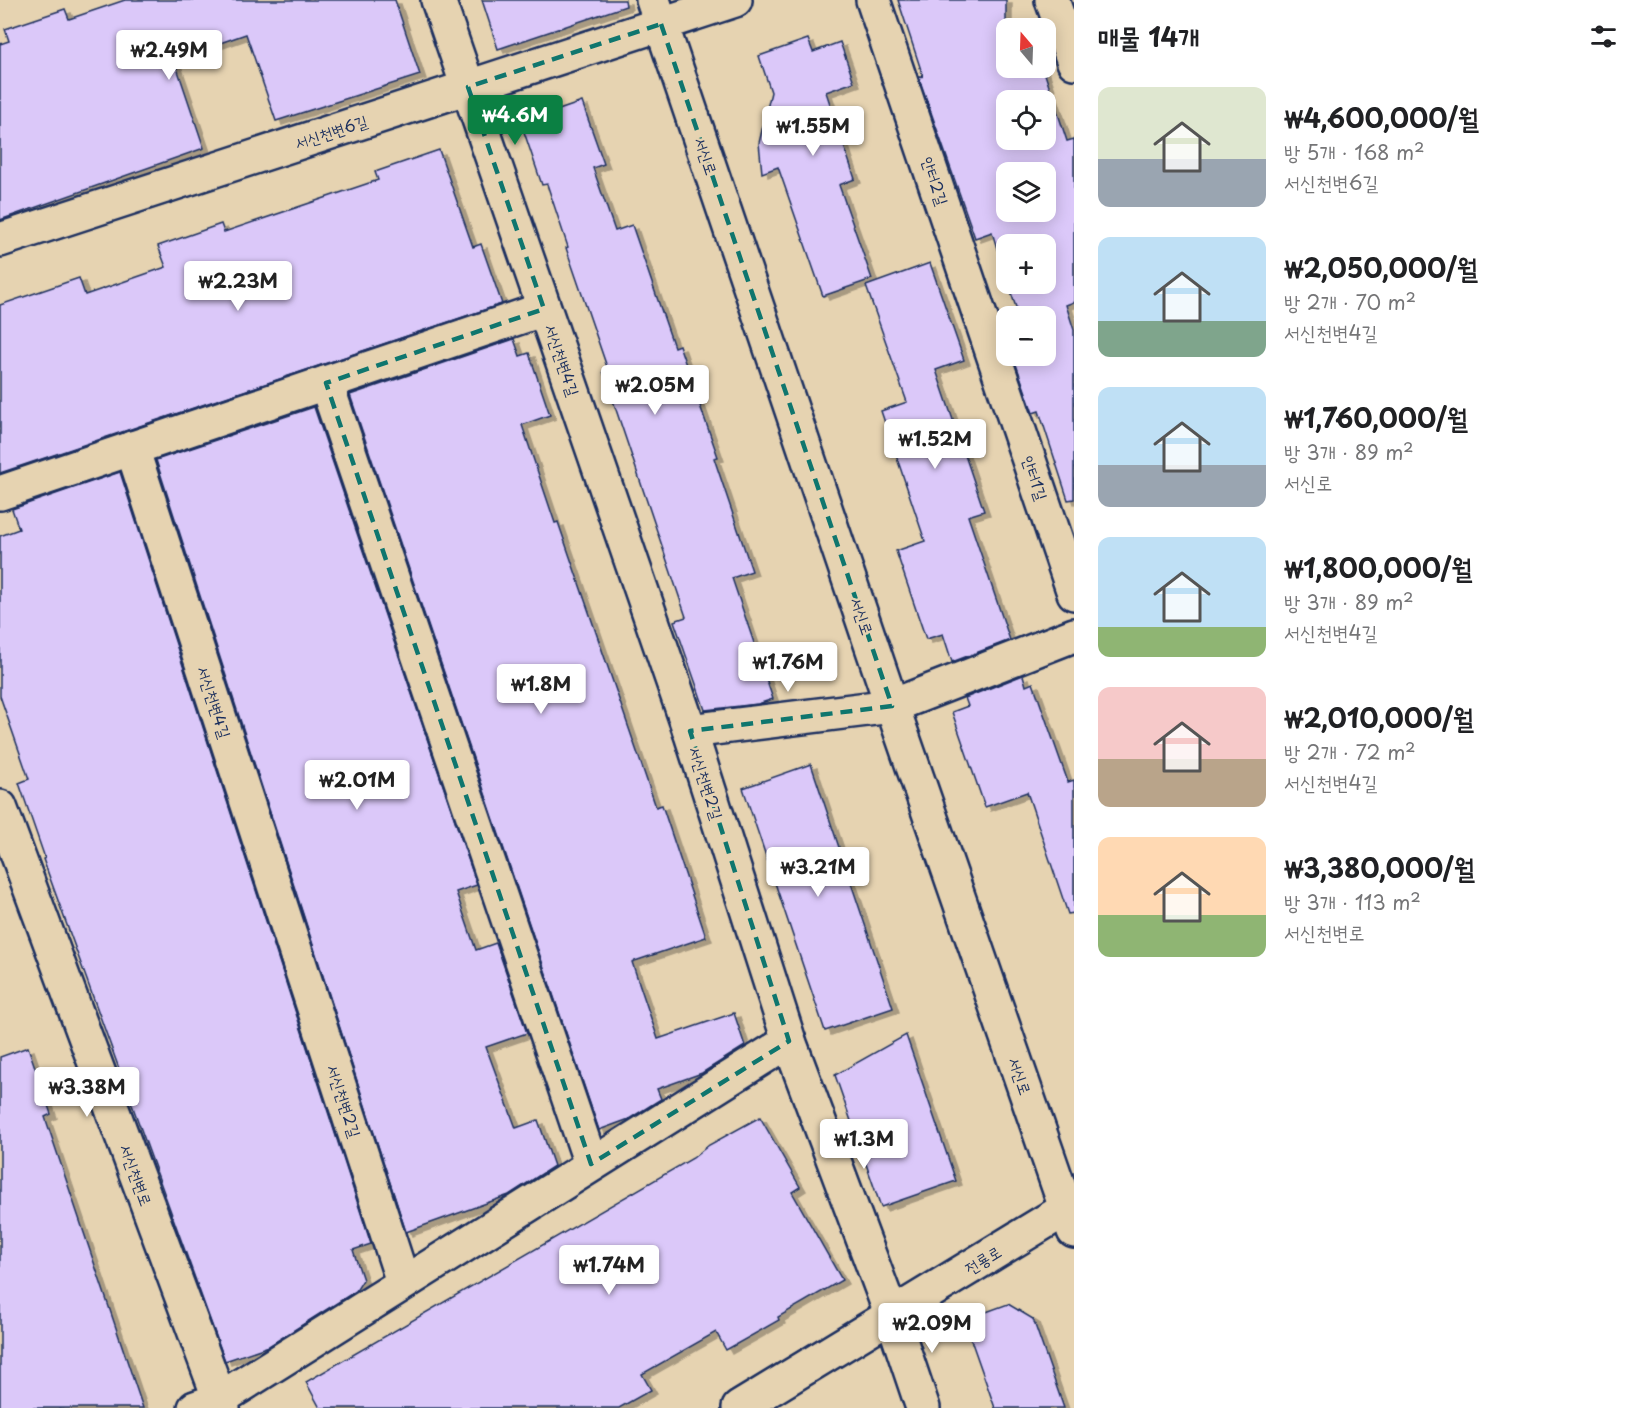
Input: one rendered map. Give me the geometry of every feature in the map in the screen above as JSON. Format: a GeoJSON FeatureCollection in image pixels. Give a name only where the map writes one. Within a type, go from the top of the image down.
{"type":"FeatureCollection","features":[{"type":"Feature","properties":{"kind":"street"},"geometry":{"type":"LineString","coordinates":[[438,0],[544,309]]}},
{"type":"Feature","properties":{"kind":"street"},"geometry":{"type":"LineString","coordinates":[[657,12],[735,0]]}},
{"type":"Feature","properties":{"kind":"street","name":"안터2길"},"geometry":{"type":"LineString","coordinates":[[873,0],[996,363]]}},
{"type":"Feature","properties":{"kind":"street"},"geometry":{"type":"LineString","coordinates":[[1052,0],[1074,62]]}},
{"type":"Feature","properties":{"kind":"street","name":"서신천변6길"},"geometry":{"type":"LineString","coordinates":[[0,240],[468,87],[657,12]]}},
{"type":"Feature","properties":{"kind":"street","name":"서신로"},"geometry":{"type":"LineString","coordinates":[[657,12],[892,706],[1071,1215]]}},
{"type":"Feature","properties":{"kind":"street","name":"서신천변4길"},"geometry":{"type":"LineString","coordinates":[[0,493],[544,309],[690,731]]}},
{"type":"Feature","properties":{"kind":"street","name":"안터1길"},"geometry":{"type":"LineString","coordinates":[[997,366],[1074,593]]}},
{"type":"Feature","properties":{"kind":"street"},"geometry":{"type":"LineString","coordinates":[[326,383],[591,1164]]}},
{"type":"Feature","properties":{"kind":"street","name":"서신천변4길"},"geometry":{"type":"LineString","coordinates":[[132,448],[286,921]]}},
{"type":"Feature","properties":{"kind":"street"},"geometry":{"type":"LineString","coordinates":[[690,731],[892,706],[1074,634]]}},
{"type":"Feature","properties":{"kind":"street","name":"서신천변2길"},"geometry":{"type":"LineString","coordinates":[[690,731],[789,1041],[892,1317]]}},
{"type":"Feature","properties":{"kind":"street","name":"서신천변로"},"geometry":{"type":"LineString","coordinates":[[0,807],[212,1405]]}},
{"type":"Feature","properties":{"kind":"street","name":"서신천변2길"},"geometry":{"type":"LineString","coordinates":[[286,921],[403,1281]]}},
{"type":"Feature","properties":{"kind":"street"},"geometry":{"type":"LineString","coordinates":[[212,1405],[403,1281],[789,1041]]}},
{"type":"Feature","properties":{"kind":"street","name":"전룡로"},"geometry":{"type":"LineString","coordinates":[[739,1408],[1071,1215]]}},
{"type":"Feature","properties":{"kind":"street"},"geometry":{"type":"LineString","coordinates":[[892,1317],[923,1408]]}},
{"type":"Feature","properties":{"kind":"highlighted area"},"geometry":{"type":"Polygon","coordinates":[[[661,24],[892,706],[690,731],[789,1041],[591,1164],[326,383],[544,309],[468,87],[661,24]]]}},
{"type":"Feature","properties":{"kind":"building"},"geometry":{"type":"Polygon","coordinates":[[[125,0],[395,0],[420,75],[276,121],[246,34],[174,59],[204,148],[0,220],[0,44],[9,41],[5,29],[65,9],[69,19],[125,0]]]}},
{"type":"Feature","properties":{"kind":"building"},"geometry":{"type":"Polygon","coordinates":[[[482,0],[625,0],[626,6],[498,49],[482,0]]]}},
{"type":"Feature","properties":{"kind":"building"},"geometry":{"type":"Polygon","coordinates":[[[898,0],[1006,0],[1006,18],[996,18],[996,78],[1046,78],[1050,90],[996,90],[996,150],[1056,150],[1056,108],[1067,141],[1074,139],[1074,302],[1066,305],[1074,330],[1074,499],[1068,500],[1039,411],[1033,413],[1017,366],[1056,366],[1056,306],[1016,306],[1011,294],[1056,294],[1056,234],[996,234],[996,245],[992,232],[975,238],[919,78],[923,76],[898,0]]]}},
{"type":"Feature","properties":{"kind":"building"},"geometry":{"type":"Polygon","coordinates":[[[808,39],[813,52],[840,42],[854,82],[826,92],[855,179],[839,185],[872,279],[823,296],[778,167],[762,173],[759,143],[771,92],[759,56],[808,39]]]}},
{"type":"Feature","properties":{"kind":"building"},"geometry":{"type":"Polygon","coordinates":[[[582,102],[604,164],[593,168],[615,231],[632,225],[674,347],[679,345],[718,457],[714,458],[752,571],[732,578],[773,699],[758,704],[705,710],[674,621],[686,617],[603,371],[608,370],[566,248],[568,247],[547,184],[542,185],[521,123],[582,102]]]}},
{"type":"Feature","properties":{"kind":"building"},"geometry":{"type":"Polygon","coordinates":[[[439,150],[473,247],[481,244],[502,304],[0,473],[0,305],[79,278],[85,295],[166,267],[158,246],[221,224],[224,232],[378,180],[375,172],[439,150]]]}},
{"type":"Feature","properties":{"kind":"building"},"geometry":{"type":"Polygon","coordinates":[[[930,263],[964,360],[936,370],[984,511],[968,516],[1010,640],[952,662],[943,634],[926,639],[896,551],[925,541],[881,411],[907,402],[866,286],[930,263]]]}},
{"type":"Feature","properties":{"kind":"building"},"geometry":{"type":"Polygon","coordinates":[[[514,339],[520,356],[529,353],[550,415],[522,425],[555,523],[558,522],[656,807],[662,805],[706,937],[632,962],[658,1039],[734,1013],[745,1046],[702,1073],[657,1089],[661,1099],[629,1119],[599,1130],[350,395],[514,339]]]}},
{"type":"Feature","properties":{"kind":"building"},"geometry":{"type":"Polygon","coordinates":[[[314,407],[477,885],[456,892],[476,950],[496,943],[527,1033],[486,1047],[516,1128],[538,1120],[554,1166],[509,1195],[406,1232],[156,460],[314,407]]]}},
{"type":"Feature","properties":{"kind":"building"},"geometry":{"type":"Polygon","coordinates":[[[120,472],[371,1244],[353,1250],[363,1280],[356,1291],[269,1346],[225,1361],[43,859],[45,858],[19,783],[29,779],[0,696],[0,536],[19,529],[12,509],[120,472]]]}},
{"type":"Feature","properties":{"kind":"building"},"geometry":{"type":"Polygon","coordinates":[[[1023,675],[1026,686],[1033,683],[1068,782],[1074,780],[1074,913],[1068,914],[1027,792],[985,807],[952,712],[968,706],[965,698],[1023,675]]]}},
{"type":"Feature","properties":{"kind":"building"},"geometry":{"type":"Polygon","coordinates":[[[811,764],[893,1008],[825,1031],[743,788],[811,764]]]}},
{"type":"Feature","properties":{"kind":"building"},"geometry":{"type":"Polygon","coordinates":[[[906,1035],[956,1181],[881,1207],[835,1075],[906,1035]]]}},
{"type":"Feature","properties":{"kind":"building"},"geometry":{"type":"Polygon","coordinates":[[[28,1047],[51,1114],[45,1117],[143,1408],[0,1408],[0,1057],[28,1047]]]}},
{"type":"Feature","properties":{"kind":"building"},"geometry":{"type":"Polygon","coordinates":[[[760,1117],[800,1187],[792,1192],[842,1280],[726,1350],[716,1332],[642,1374],[651,1390],[619,1408],[320,1408],[306,1382],[760,1117]]]}},
{"type":"Feature","properties":{"kind":"building"},"geometry":{"type":"Polygon","coordinates":[[[1008,1304],[1033,1319],[1064,1408],[995,1408],[964,1320],[1008,1304]]]}}]}
